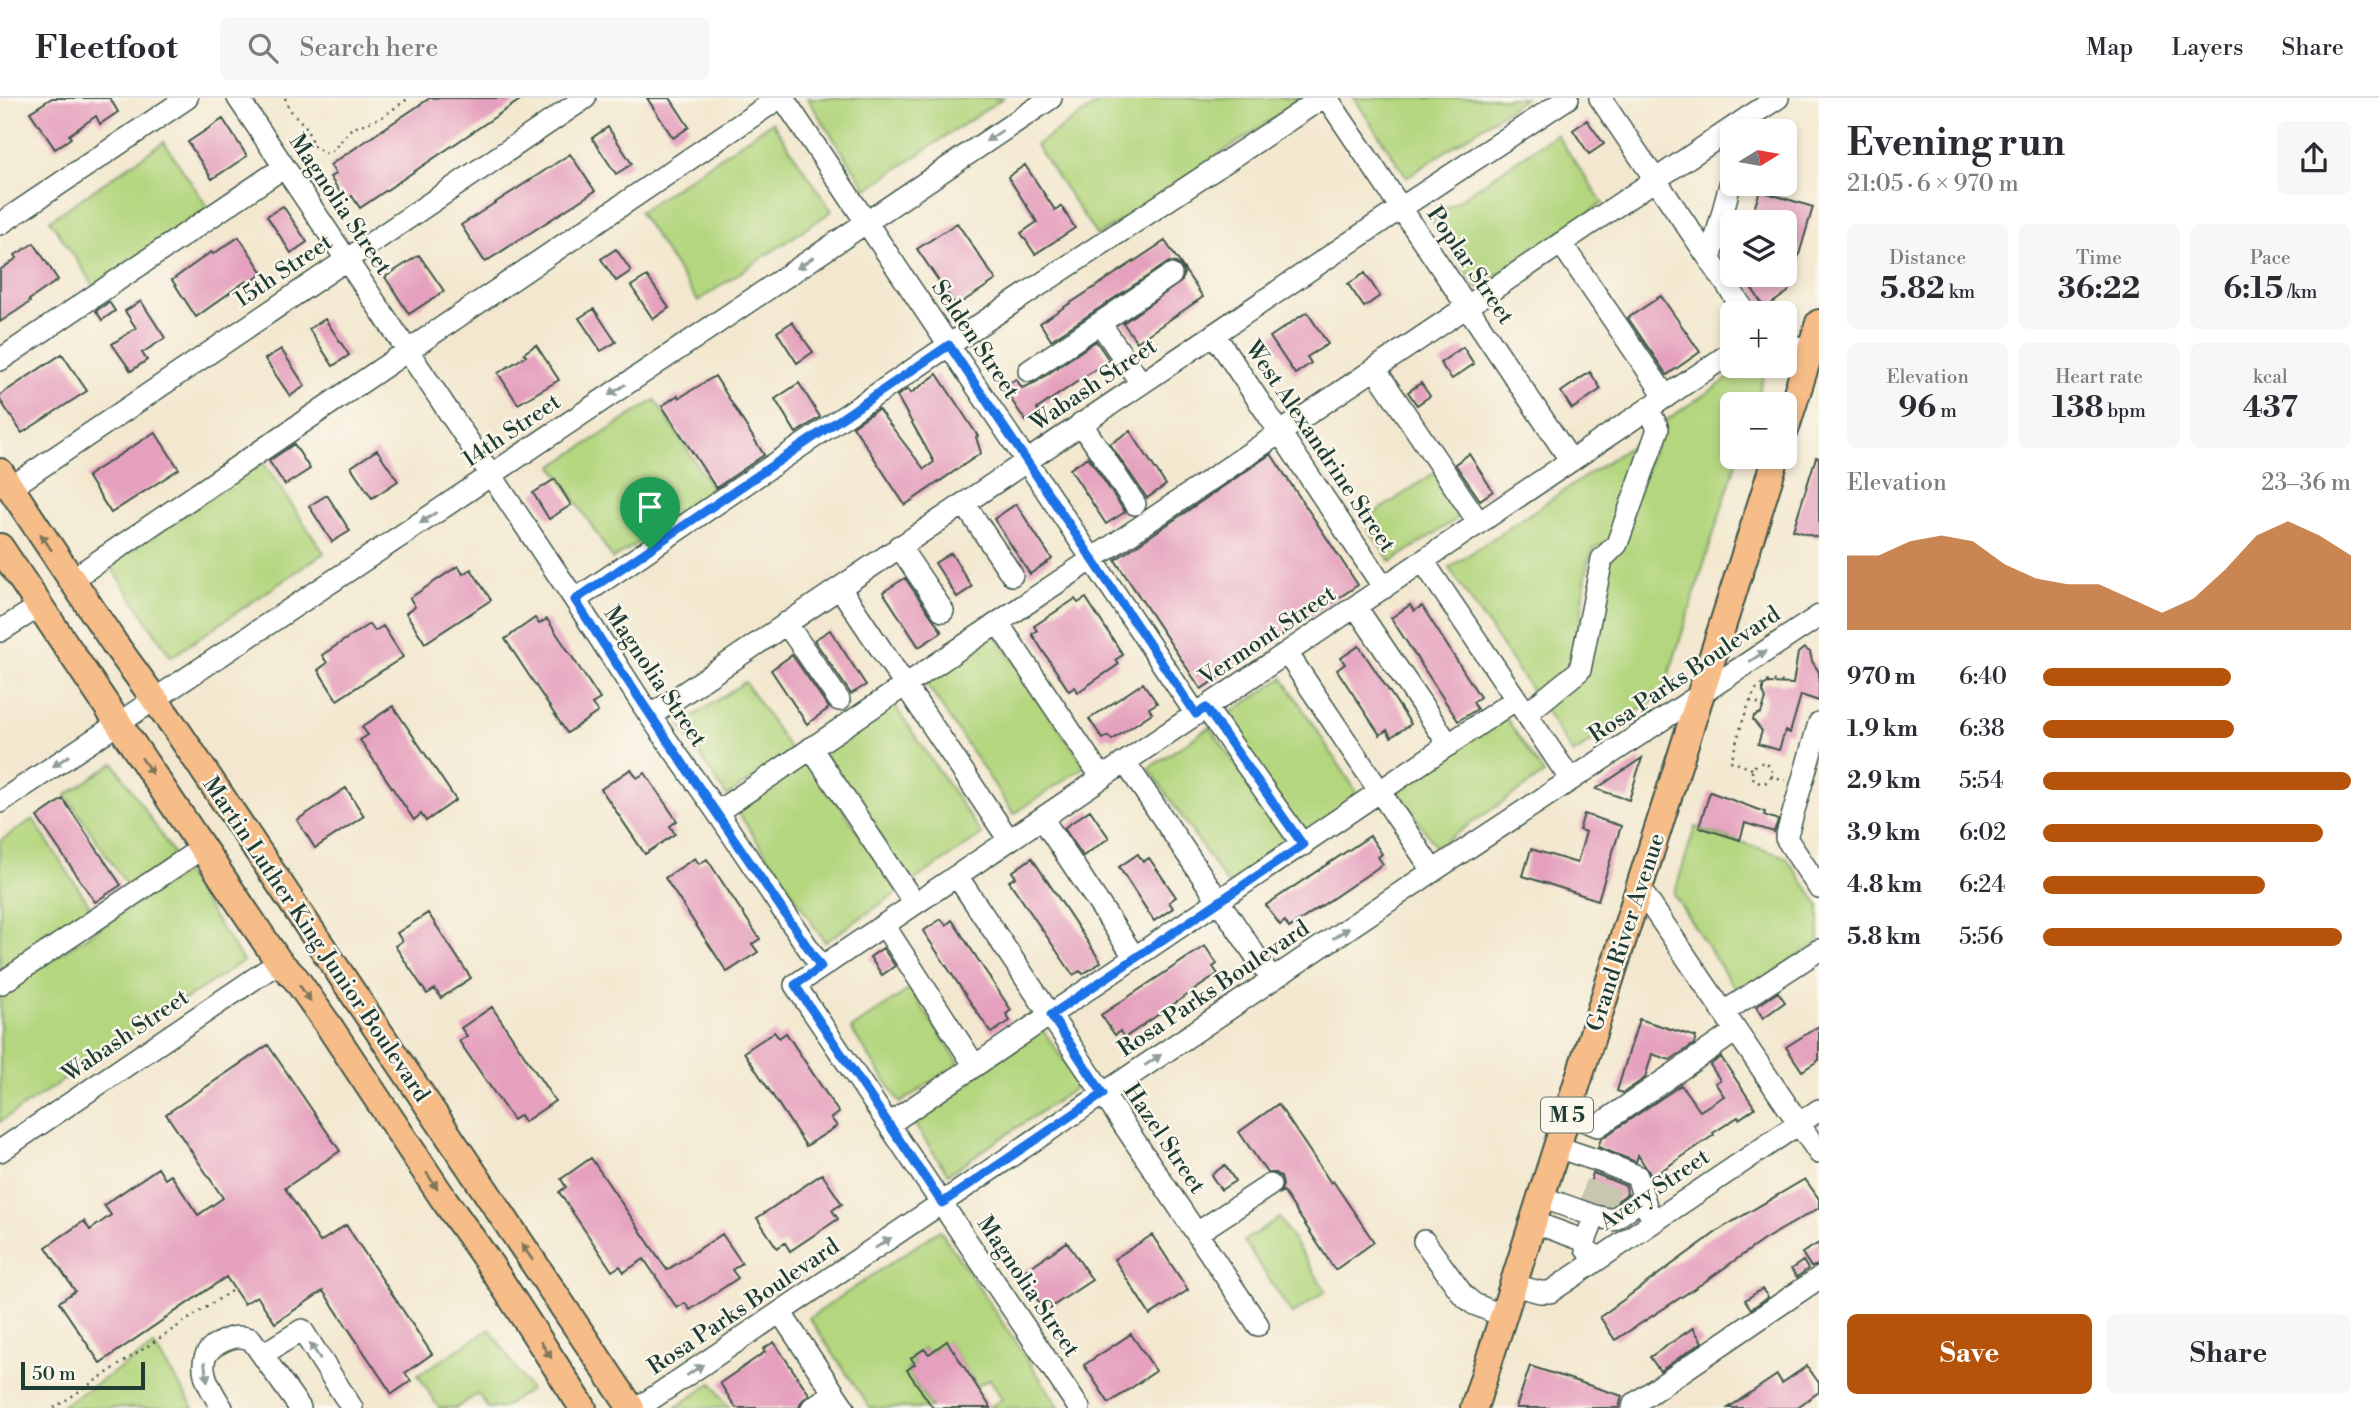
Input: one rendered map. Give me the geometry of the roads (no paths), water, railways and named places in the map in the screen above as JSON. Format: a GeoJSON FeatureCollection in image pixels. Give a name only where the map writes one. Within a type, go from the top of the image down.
{"type":"FeatureCollection","features":[{"type":"Feature","properties":{"kind":"main road"},"geometry":{"type":"LineString","coordinates":[[1791,392],[1798,347],[1819,323]]}},
{"type":"Feature","properties":{"kind":"main road","name":"Grand River Avenue"},"geometry":{"type":"LineString","coordinates":[[1474,1408],[1772,469]]}},
{"type":"Feature","properties":{"kind":"main road","name":"Martin Luther King Junior Boulevard"},"geometry":{"type":"LineString","coordinates":[[5,480],[632,1408]]}},
{"type":"Feature","properties":{"kind":"main road","name":"Martin Luther King Junior Boulevard"},"geometry":{"type":"LineString","coordinates":[[0,547],[279,962],[296,979],[329,1026],[583,1408]]}},
{"type":"Feature","properties":{"kind":"main road"},"geometry":{"type":"LineString","coordinates":[[82,669],[100,672],[110,668],[115,660],[114,643]]}},
{"type":"Feature","properties":{"kind":"main road"},"geometry":{"type":"LineString","coordinates":[[329,1026],[343,1032],[353,1029],[362,1006]]}},
{"type":"Feature","properties":{"kind":"main road"},"geometry":{"type":"LineString","coordinates":[[372,1091],[369,1074],[375,1065],[386,1063],[405,1071]]}},
{"type":"Feature","properties":{"kind":"street"},"geometry":{"type":"LineString","coordinates":[[0,224],[187,98]]}},
{"type":"Feature","properties":{"kind":"street","name":"Magnolia Street"},"geometry":{"type":"LineString","coordinates":[[238,98],[650,716],[821,967]]}},
{"type":"Feature","properties":{"kind":"street","name":"15th Street"},"geometry":{"type":"LineString","coordinates":[[5,480],[346,259],[585,98]]}},
{"type":"Feature","properties":{"kind":"street"},"geometry":{"type":"LineString","coordinates":[[71,580],[783,98]]}},
{"type":"Feature","properties":{"kind":"street","name":"Selden Street"},"geometry":{"type":"LineString","coordinates":[[783,98],[1092,559],[1201,711],[1303,845]]}},
{"type":"Feature","properties":{"kind":"street","name":"14th Street"},"geometry":{"type":"LineString","coordinates":[[0,802],[1051,98]]}},
{"type":"Feature","properties":{"kind":"street"},"geometry":{"type":"LineString","coordinates":[[575,600],[949,345],[1324,98]]}},
{"type":"Feature","properties":{"kind":"street","name":"Poplar Street"},"geometry":{"type":"LineString","coordinates":[[1324,98],[1571,461]]}},
{"type":"Feature","properties":{"kind":"street","name":"Wabash Street"},"geometry":{"type":"LineString","coordinates":[[650,716],[1081,423],[1568,98]]}},
{"type":"Feature","properties":{"kind":"street"},"geometry":{"type":"LineString","coordinates":[[1600,98],[1738,301]]}},
{"type":"Feature","properties":{"kind":"street"},"geometry":{"type":"LineString","coordinates":[[1753,119],[1778,98]]}},
{"type":"Feature","properties":{"kind":"street"},"geometry":{"type":"LineString","coordinates":[[717,812],[1655,180],[1720,140]]}},
{"type":"Feature","properties":{"kind":"street"},"geometry":{"type":"LineString","coordinates":[[0,360],[285,167]]}},
{"type":"Feature","properties":{"kind":"street"},"geometry":{"type":"LineString","coordinates":[[1710,260],[1727,196]]}},
{"type":"Feature","properties":{"kind":"street"},"geometry":{"type":"LineString","coordinates":[[889,1124],[1449,745],[1521,707],[1580,670],[1602,559],[1617,544],[1658,429],[1657,403],[1561,243]]}},
{"type":"Feature","properties":{"kind":"street"},"geometry":{"type":"LineString","coordinates":[[1028,371],[1171,275]]}},
{"type":"Feature","properties":{"kind":"street"},"geometry":{"type":"LineString","coordinates":[[1100,323],[1141,383]]}},
{"type":"Feature","properties":{"kind":"street","name":"West Alexandrine Street"},"geometry":{"type":"LineString","coordinates":[[1214,334],[1384,587]]}},
{"type":"Feature","properties":{"kind":"street","name":"Vermont Street"},"geometry":{"type":"LineString","coordinates":[[795,985],[1720,360]]}},
{"type":"Feature","properties":{"kind":"street"},"geometry":{"type":"LineString","coordinates":[[1375,369],[1479,523]]}},
{"type":"Feature","properties":{"kind":"street"},"geometry":{"type":"LineString","coordinates":[[1081,423],[1135,504]]}},
{"type":"Feature","properties":{"kind":"street"},"geometry":{"type":"LineString","coordinates":[[964,503],[1012,575]]}},
{"type":"Feature","properties":{"kind":"street"},"geometry":{"type":"LineString","coordinates":[[900,546],[943,611]]}},
{"type":"Feature","properties":{"kind":"street","name":"West Alexandrine Street"},"geometry":{"type":"LineString","coordinates":[[1423,561],[1571,780]]}},
{"type":"Feature","properties":{"kind":"street"},"geometry":{"type":"LineString","coordinates":[[840,588],[1009,840]]}},
{"type":"Feature","properties":{"kind":"street"},"geometry":{"type":"LineString","coordinates":[[0,631],[40,606]]}},
{"type":"Feature","properties":{"kind":"street"},"geometry":{"type":"LineString","coordinates":[[1356,607],[1449,745]]}},
{"type":"Feature","properties":{"kind":"street","name":"Rosa Parks Boulevard"},"geometry":{"type":"LineString","coordinates":[[638,1408],[1433,871],[1702,694],[1817,622]]}},
{"type":"Feature","properties":{"kind":"street"},"geometry":{"type":"LineString","coordinates":[[786,623],[839,700]]}},
{"type":"Feature","properties":{"kind":"street"},"geometry":{"type":"LineString","coordinates":[[998,623],[1102,778]]}},
{"type":"Feature","properties":{"kind":"street"},"geometry":{"type":"LineString","coordinates":[[1287,653],[1433,871]]}},
{"type":"Feature","properties":{"kind":"street"},"geometry":{"type":"LineString","coordinates":[[1819,723],[1786,838],[1819,888]]}},
{"type":"Feature","properties":{"kind":"street"},"geometry":{"type":"LineString","coordinates":[[811,747],[915,904]]}},
{"type":"Feature","properties":{"kind":"street"},"geometry":{"type":"LineString","coordinates":[[1125,762],[1272,981]]}},
{"type":"Feature","properties":{"kind":"street"},"geometry":{"type":"LineString","coordinates":[[1042,818],[1135,958]]}},
{"type":"Feature","properties":{"kind":"street"},"geometry":{"type":"LineString","coordinates":[[0,984],[202,848]]}},
{"type":"Feature","properties":{"kind":"street","name":"Hazel Street"},"geometry":{"type":"LineString","coordinates":[[957,876],[1258,1325]]}},
{"type":"Feature","properties":{"kind":"street"},"geometry":{"type":"LineString","coordinates":[[1640,889],[1819,1153]]}},
{"type":"Feature","properties":{"kind":"street"},"geometry":{"type":"LineString","coordinates":[[884,925],[975,1066]]}},
{"type":"Feature","properties":{"kind":"street"},"geometry":{"type":"LineString","coordinates":[[1724,1012],[1819,950]]}},
{"type":"Feature","properties":{"kind":"street","name":"Wabash Street"},"geometry":{"type":"LineString","coordinates":[[0,1150],[279,962]]}},
{"type":"Feature","properties":{"kind":"street","name":"Magnolia Street"},"geometry":{"type":"LineString","coordinates":[[795,985],[1079,1408]]}},
{"type":"Feature","properties":{"kind":"street"},"geometry":{"type":"LineString","coordinates":[[1567,1114],[1598,1126],[1736,1031]]}},
{"type":"Feature","properties":{"kind":"street","name":"Avery Street"},"geometry":{"type":"LineString","coordinates":[[1513,1285],[1549,1292],[1819,1110]]}},
{"type":"Feature","properties":{"kind":"street"},"geometry":{"type":"LineString","coordinates":[[1557,1147],[1608,1170],[1637,1176],[1647,1209],[1655,1221]]}},
{"type":"Feature","properties":{"kind":"street"},"geometry":{"type":"LineString","coordinates":[[1197,1233],[1270,1185]]}},
{"type":"Feature","properties":{"kind":"street"},"geometry":{"type":"LineString","coordinates":[[1541,1197],[1597,1208],[1613,1220],[1643,1198]]}},
{"type":"Feature","properties":{"kind":"street"},"geometry":{"type":"LineString","coordinates":[[1597,1208],[1585,1241],[1586,1249],[1598,1258]]}},
{"type":"Feature","properties":{"kind":"street"},"geometry":{"type":"LineString","coordinates":[[1533,1222],[1585,1241]]}},
{"type":"Feature","properties":{"kind":"street"},"geometry":{"type":"LineString","coordinates":[[1424,1241],[1463,1295],[1474,1304],[1503,1316]]}},
{"type":"Feature","properties":{"kind":"street"},"geometry":{"type":"LineString","coordinates":[[1633,1408],[1819,1278]]}},
{"type":"Feature","properties":{"kind":"street"},"geometry":{"type":"LineString","coordinates":[[780,1312],[839,1401],[812,1408]]}},
{"type":"Feature","properties":{"kind":"street"},"geometry":{"type":"LineString","coordinates":[[263,1354],[302,1330],[352,1408]]}},
{"type":"Feature","properties":{"kind":"street"},"geometry":{"type":"LineString","coordinates":[[222,1408],[209,1388],[204,1374],[204,1358],[211,1348],[239,1336],[251,1339],[300,1408]]}},
{"type":"Feature","properties":{"kind":"tunnel"},"geometry":{"type":"LineString","coordinates":[[1591,1202],[1599,1172]]}},
{"type":"Feature","properties":{"kind":"tunnel"},"geometry":{"type":"LineString","coordinates":[[1604,1206],[1614,1177]]}}]}
